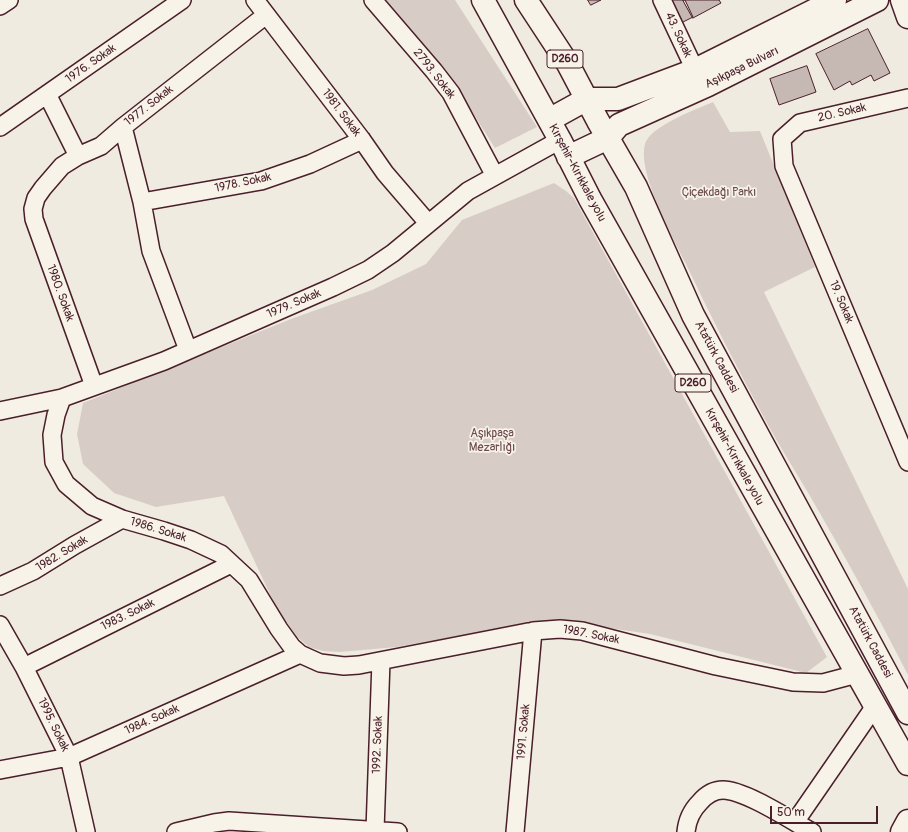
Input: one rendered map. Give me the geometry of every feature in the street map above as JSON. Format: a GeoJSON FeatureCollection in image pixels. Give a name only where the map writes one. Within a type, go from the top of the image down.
{"type":"FeatureCollection","features":[{"type":"Feature","properties":{"kind":"main road","name":"Kırşehir-Kırıkkale yolu"},"geometry":{"type":"LineString","coordinates":[[483,0],[564,148],[593,206],[908,764]]}},
{"type":"Feature","properties":{"kind":"main road","name":"Atatürk Caddesi"},"geometry":{"type":"LineString","coordinates":[[526,0],[568,64],[636,187],[693,315],[906,703]]}},
{"type":"Feature","properties":{"kind":"main road","name":"Aşıkpaşa Bulvarı"},"geometry":{"type":"LineString","coordinates":[[587,99],[618,99],[695,70],[835,0]]}},
{"type":"Feature","properties":{"kind":"main road","name":"Aşıkpaşa Bulvarı"},"geometry":{"type":"LineString","coordinates":[[608,138],[619,125],[708,85],[877,0]]}},
{"type":"Feature","properties":{"kind":"main road"},"geometry":{"type":"LineString","coordinates":[[902,0],[908,17]]}},
{"type":"Feature","properties":{"kind":"main road"},"geometry":{"type":"LineString","coordinates":[[549,120],[587,99]]}},
{"type":"Feature","properties":{"kind":"main road"},"geometry":{"type":"LineString","coordinates":[[564,148],[608,138]]}},
{"type":"Feature","properties":{"kind":"main road"},"geometry":{"type":"LineString","coordinates":[[902,832],[908,821]]}},
{"type":"Feature","properties":{"kind":"street"},"geometry":{"type":"LineString","coordinates":[[0,6],[9,0]]}},
{"type":"Feature","properties":{"kind":"street","name":"1976. Sokak"},"geometry":{"type":"LineString","coordinates":[[0,127],[182,0]]}},
{"type":"Feature","properties":{"kind":"street","name":"1981. Sokak"},"geometry":{"type":"LineString","coordinates":[[255,0],[362,140],[385,174],[428,223]]}},
{"type":"Feature","properties":{"kind":"street","name":"2793. Sokak"},"geometry":{"type":"LineString","coordinates":[[373,0],[451,93],[495,176]]}},
{"type":"Feature","properties":{"kind":"street","name":"43. Sokak"},"geometry":{"type":"LineString","coordinates":[[662,0],[695,70]]}},
{"type":"Feature","properties":{"kind":"street","name":"1977. Sokak"},"geometry":{"type":"LineString","coordinates":[[36,198],[62,166],[78,156],[101,146],[123,127],[266,15]]}},
{"type":"Feature","properties":{"kind":"street"},"geometry":{"type":"LineString","coordinates":[[47,94],[78,156]]}},
{"type":"Feature","properties":{"kind":"street","name":"20. Sokak"},"geometry":{"type":"LineString","coordinates":[[782,139],[800,123],[908,98]]}},
{"type":"Feature","properties":{"kind":"street"},"geometry":{"type":"LineString","coordinates":[[123,127],[142,202],[151,251],[188,350]]}},
{"type":"Feature","properties":{"kind":"street","name":"19. Sokak"},"geometry":{"type":"LineString","coordinates":[[782,139],[784,166],[908,462]]}},
{"type":"Feature","properties":{"kind":"street","name":"1978. Sokak"},"geometry":{"type":"LineString","coordinates":[[142,202],[261,181],[310,164],[362,140]]}},
{"type":"Feature","properties":{"kind":"street","name":"1979. Sokak"},"geometry":{"type":"LineString","coordinates":[[0,411],[62,398],[164,361],[333,287],[368,270],[394,252],[468,191],[495,176],[564,148]]}},
{"type":"Feature","properties":{"kind":"street","name":"1980. Sokak"},"geometry":{"type":"LineString","coordinates":[[36,198],[33,208],[34,219],[94,386]]}},
{"type":"Feature","properties":{"kind":"street","name":"1986. Sokak"},"geometry":{"type":"LineString","coordinates":[[62,398],[56,415],[52,435],[54,462],[66,484],[92,506],[122,519],[191,540],[221,554],[249,580],[279,629],[292,647],[300,654]]}},
{"type":"Feature","properties":{"kind":"street","name":"1982. Sokak"},"geometry":{"type":"LineString","coordinates":[[0,586],[33,571],[75,545],[122,519]]}},
{"type":"Feature","properties":{"kind":"street","name":"1983. Sokak"},"geometry":{"type":"LineString","coordinates":[[24,667],[232,564]]}},
{"type":"Feature","properties":{"kind":"street","name":"1995. Sokak"},"geometry":{"type":"LineString","coordinates":[[0,625],[24,667],[69,757],[86,832]]}},
{"type":"Feature","properties":{"kind":"street","name":"1987. Sokak"},"geometry":{"type":"LineString","coordinates":[[300,654],[320,663],[344,666],[359,665],[533,631],[560,628],[582,632],[716,666],[793,682],[823,683],[857,674]]}},
{"type":"Feature","properties":{"kind":"street","name":"1991. Sokak"},"geometry":{"type":"LineString","coordinates":[[516,832],[533,631]]}},
{"type":"Feature","properties":{"kind":"street","name":"1984. Sokak"},"geometry":{"type":"LineString","coordinates":[[0,770],[69,757],[300,654]]}},
{"type":"Feature","properties":{"kind":"street","name":"1992. Sokak"},"geometry":{"type":"LineString","coordinates":[[375,830],[382,661]]}},
{"type":"Feature","properties":{"kind":"street"},"geometry":{"type":"LineString","coordinates":[[795,822],[875,706]]}},
{"type":"Feature","properties":{"kind":"street"},"geometry":{"type":"LineString","coordinates":[[686,832],[686,825],[694,808],[706,794],[723,790],[740,792],[812,832]]}},
{"type":"Feature","properties":{"kind":"street"},"geometry":{"type":"LineString","coordinates":[[176,832],[229,821],[250,829],[375,830],[398,832]]}},
{"type":"Feature","properties":{"kind":"green space"},"geometry":{"type":"Polygon","coordinates":[[[382,0],[455,0],[537,127],[495,148],[457,88],[382,0]]]}},
{"type":"Feature","properties":{"kind":"green space","name":"Çiçekdağı Parkı"},"geometry":{"type":"Polygon","coordinates":[[[713,102],[730,132],[760,131],[815,267],[764,292],[908,589],[908,675],[848,562],[746,385],[672,237],[651,187],[646,171],[644,156],[645,144],[649,137],[664,125],[713,102]]]}},
{"type":"Feature","properties":{"kind":"green space","name":"Aşıkpaşa Mezarlığı"},"geometry":{"type":"Polygon","coordinates":[[[554,183],[574,198],[827,657],[806,673],[650,634],[561,621],[476,633],[397,647],[340,652],[323,651],[309,647],[297,637],[276,607],[224,496],[156,507],[114,493],[83,464],[77,434],[83,403],[291,319],[372,290],[426,264],[462,220],[554,183]]]}},
{"type":"Feature","properties":{"kind":"building"},"geometry":{"type":"Polygon","coordinates":[[[588,0],[601,0],[591,5],[588,0]]]}},
{"type":"Feature","properties":{"kind":"building"},"geometry":{"type":"Polygon","coordinates":[[[655,0],[685,0],[693,17],[669,29],[655,0]]]}},
{"type":"Feature","properties":{"kind":"building"},"geometry":{"type":"Polygon","coordinates":[[[683,0],[719,0],[721,3],[693,18],[683,0]]]}},
{"type":"Feature","properties":{"kind":"building"},"geometry":{"type":"Polygon","coordinates":[[[868,29],[890,73],[874,81],[871,75],[852,85],[850,81],[834,90],[816,54],[868,29]]]}},
{"type":"Feature","properties":{"kind":"building"},"geometry":{"type":"Polygon","coordinates":[[[807,66],[816,92],[779,105],[770,79],[807,66]]]}}]}
